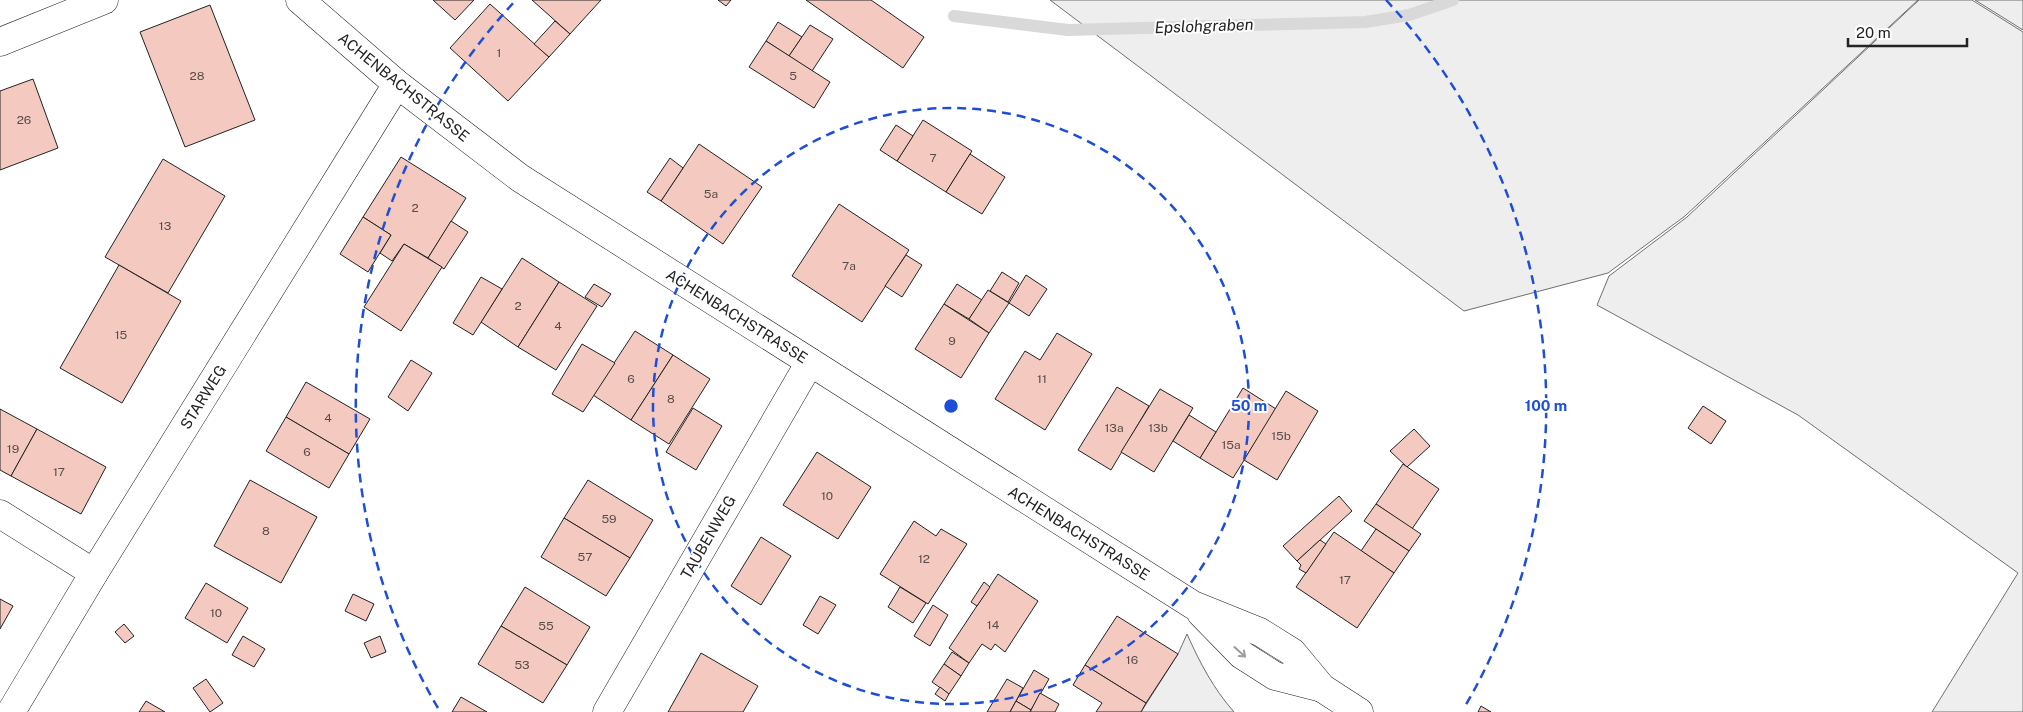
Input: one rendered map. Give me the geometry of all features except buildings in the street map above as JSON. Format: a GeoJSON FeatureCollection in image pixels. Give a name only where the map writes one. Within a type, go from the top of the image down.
{"type":"FeatureCollection","features":[{"type":"Feature","properties":{"kind":"street"},"geometry":{"type":"LineString","coordinates":[[0,42],[104,0]]}},
{"type":"Feature","properties":{"kind":"street","name":"ACHENBACHSTRASSE"},"geometry":{"type":"LineString","coordinates":[[300,0],[397,84],[520,178],[1193,605],[1260,632],[1292,652],[1322,688],[1359,712]]}},
{"type":"Feature","properties":{"kind":"street","name":"STARWEG"},"geometry":{"type":"LineString","coordinates":[[11,712],[94,573],[397,84]]}},
{"type":"Feature","properties":{"kind":"street","name":"TAUBENWEG"},"geometry":{"type":"LineString","coordinates":[[607,712],[810,362]]}},
{"type":"Feature","properties":{"kind":"street"},"geometry":{"type":"LineString","coordinates":[[0,514],[94,573]]}},
{"type":"Feature","properties":{"kind":"shaded area"},"geometry":{"type":"Polygon","coordinates":[[[1050,0],[1918,0],[1685,216],[1608,273],[1464,311],[1050,0]]]}},
{"type":"Feature","properties":{"kind":"shaded area"},"geometry":{"type":"Polygon","coordinates":[[[1919,0],[1972,0],[2023,32],[2023,712],[1932,712],[2018,573],[1798,415],[1597,305],[1609,276],[1687,217],[1919,0]]]}},
{"type":"Feature","properties":{"kind":"shaded area"},"geometry":{"type":"Polygon","coordinates":[[[1975,0],[2023,0],[2023,30],[1975,0]]]}},
{"type":"Feature","properties":{"kind":"shaded area"},"geometry":{"type":"Polygon","coordinates":[[[1187,634],[1207,675],[1234,712],[1141,712],[1178,654],[1187,634]]]}},
{"type":"Feature","properties":{"kind":"waterway","name":"Epslohgraben"},"geometry":{"type":"LineString","coordinates":[[954,16],[1068,30],[1365,22],[1409,15],[1453,0]]}}]}
